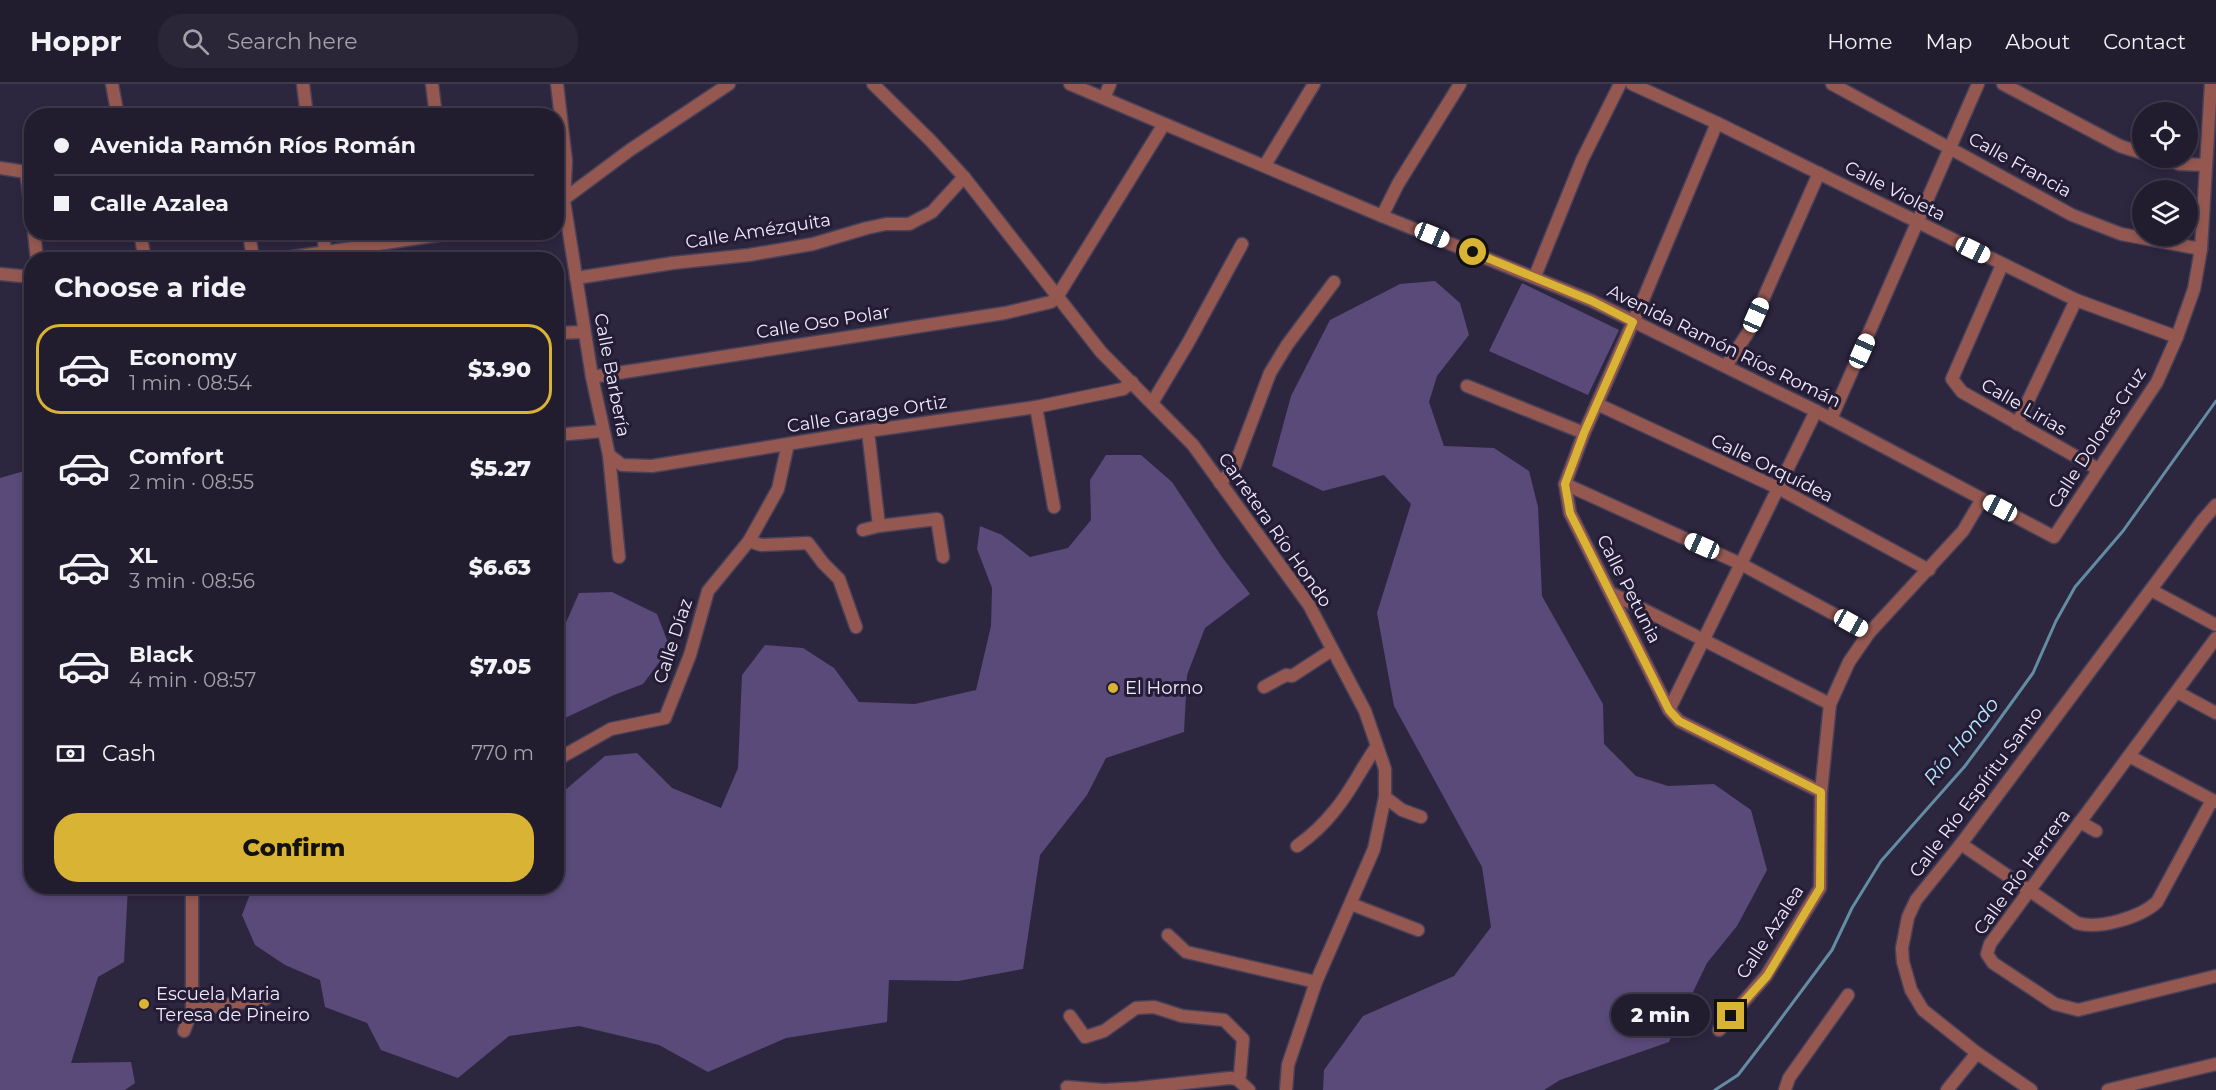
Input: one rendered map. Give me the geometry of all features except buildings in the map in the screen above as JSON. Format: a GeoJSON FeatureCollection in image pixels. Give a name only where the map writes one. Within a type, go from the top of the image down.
{"type":"FeatureCollection","features":[{"type":"Feature","properties":{"kind":"street"},"geometry":{"type":"LineString","coordinates":[[112,84],[116,108]]}},
{"type":"Feature","properties":{"kind":"street"},"geometry":{"type":"LineString","coordinates":[[303,84],[306,108]]}},
{"type":"Feature","properties":{"kind":"street"},"geometry":{"type":"LineString","coordinates":[[432,84],[435,108]]}},
{"type":"Feature","properties":{"kind":"street","name":"Calle Barbería"},"geometry":{"type":"LineString","coordinates":[[557,84],[560,108]]}},
{"type":"Feature","properties":{"kind":"street"},"geometry":{"type":"LineString","coordinates":[[564,199],[630,150],[729,84]]}},
{"type":"Feature","properties":{"kind":"street","name":"Carretera Río Hondo"},"geometry":{"type":"LineString","coordinates":[[873,84],[964,177],[1101,352],[1193,445],[1309,605],[1365,711],[1384,769],[1385,797],[1374,849],[1316,982],[1288,1065],[1286,1090]]}},
{"type":"Feature","properties":{"kind":"street","name":"Avenida Ramón Ríos Román"},"geometry":{"type":"LineString","coordinates":[[1070,84],[1382,216],[1592,301],[1816,411],[1982,499],[2056,533]]}},
{"type":"Feature","properties":{"kind":"street"},"geometry":{"type":"LineString","coordinates":[[1104,98],[1110,84]]}},
{"type":"Feature","properties":{"kind":"street"},"geometry":{"type":"LineString","coordinates":[[1264,165],[1314,84]]}},
{"type":"Feature","properties":{"kind":"street"},"geometry":{"type":"LineString","coordinates":[[1382,216],[1398,184],[1460,84]]}},
{"type":"Feature","properties":{"kind":"street"},"geometry":{"type":"LineString","coordinates":[[1535,276],[1582,160],[1620,84]]}},
{"type":"Feature","properties":{"kind":"street","name":"Calle Violeta"},"geometry":{"type":"LineString","coordinates":[[1632,84],[1820,173],[1918,224],[2076,300],[2177,337]]}},
{"type":"Feature","properties":{"kind":"street","name":"Calle Francia"},"geometry":{"type":"LineString","coordinates":[[1832,84],[2072,215],[2121,234],[2201,249]]}},
{"type":"Feature","properties":{"kind":"street"},"geometry":{"type":"LineString","coordinates":[[1831,419],[1978,84]]}},
{"type":"Feature","properties":{"kind":"street"},"geometry":{"type":"LineString","coordinates":[[2003,84],[2120,146],[2132,150]]}},
{"type":"Feature","properties":{"kind":"street","name":"Calle Dolores Cruz"},"geometry":{"type":"LineString","coordinates":[[2056,533],[2157,382],[2177,337],[2194,289],[2201,249],[2206,165],[2207,85]]}},
{"type":"Feature","properties":{"kind":"street"},"geometry":{"type":"LineString","coordinates":[[1717,123],[1584,433],[1565,484],[1741,564],[1869,633]]}},
{"type":"Feature","properties":{"kind":"street"},"geometry":{"type":"LineString","coordinates":[[1057,297],[1164,124]]}},
{"type":"Feature","properties":{"kind":"street","name":"Calle Barbería"},"geometry":{"type":"LineString","coordinates":[[564,144],[566,161],[564,175]]}},
{"type":"Feature","properties":{"kind":"street"},"geometry":{"type":"LineString","coordinates":[[2198,165],[2206,165]]}},
{"type":"Feature","properties":{"kind":"street"},"geometry":{"type":"LineString","coordinates":[[0,168],[24,172]]}},
{"type":"Feature","properties":{"kind":"street"},"geometry":{"type":"LineString","coordinates":[[1726,366],[1749,331],[1820,173]]}},
{"type":"Feature","properties":{"kind":"street","name":"Calle Amézquita"},"geometry":{"type":"LineString","coordinates":[[576,278],[673,263],[748,255],[813,244],[886,224],[909,224],[932,212],[964,177]]}},
{"type":"Feature","properties":{"kind":"street","name":"Calle Barbería"},"geometry":{"type":"LineString","coordinates":[[564,221],[592,377],[609,455],[619,557]]}},
{"type":"Feature","properties":{"kind":"street"},"geometry":{"type":"LineString","coordinates":[[324,240],[325,251]]}},
{"type":"Feature","properties":{"kind":"street"},"geometry":{"type":"LineString","coordinates":[[319,252],[402,240]]}},
{"type":"Feature","properties":{"kind":"street"},"geometry":{"type":"LineString","coordinates":[[1152,403],[1242,244]]}},
{"type":"Feature","properties":{"kind":"street","name":"Calle Lirias"},"geometry":{"type":"LineString","coordinates":[[2002,265],[1952,379],[1962,392],[2098,469]]}},
{"type":"Feature","properties":{"kind":"street"},"geometry":{"type":"LineString","coordinates":[[0,274],[24,276]]}},
{"type":"Feature","properties":{"kind":"street"},"geometry":{"type":"LineString","coordinates":[[1220,483],[1234,468],[1270,373],[1287,345],[1334,282]]}},
{"type":"Feature","properties":{"kind":"street","name":"Calle Oso Polar"},"geometry":{"type":"LineString","coordinates":[[592,377],[1005,313],[1051,302],[1057,297]]}},
{"type":"Feature","properties":{"kind":"street"},"geometry":{"type":"LineString","coordinates":[[2017,424],[2076,300]]}},
{"type":"Feature","properties":{"kind":"street"},"geometry":{"type":"LineString","coordinates":[[564,333],[584,332]]}},
{"type":"Feature","properties":{"kind":"street","name":"Calle Garage Ortiz"},"geometry":{"type":"LineString","coordinates":[[609,455],[622,465],[652,466],[1036,407],[1123,389],[1132,382]]}},
{"type":"Feature","properties":{"kind":"street"},"geometry":{"type":"LineString","coordinates":[[1467,386],[1584,433]]}},
{"type":"Feature","properties":{"kind":"street","name":"Calle Orquídea"},"geometry":{"type":"LineString","coordinates":[[1597,404],[1778,488],[1929,570]]}},
{"type":"Feature","properties":{"kind":"street"},"geometry":{"type":"LineString","coordinates":[[1036,407],[1054,507]]}},
{"type":"Feature","properties":{"kind":"street"},"geometry":{"type":"LineString","coordinates":[[1669,710],[1816,411]]}},
{"type":"Feature","properties":{"kind":"street"},"geometry":{"type":"LineString","coordinates":[[564,434],[603,431]]}},
{"type":"Feature","properties":{"kind":"street"},"geometry":{"type":"LineString","coordinates":[[868,431],[879,526]]}},
{"type":"Feature","properties":{"kind":"street","name":"Calle Díaz"},"geometry":{"type":"LineString","coordinates":[[564,755],[610,729],[665,718],[690,655],[708,591],[749,541],[778,489],[788,444]]}},
{"type":"Feature","properties":{"kind":"street","name":"Calle Petunia"},"geometry":{"type":"LineString","coordinates":[[1565,484],[1570,513],[1669,710],[1679,721],[1821,792]]}},
{"type":"Feature","properties":{"kind":"street","name":"Calle Azalea"},"geometry":{"type":"LineString","coordinates":[[1719,1030],[1767,976],[1820,888],[1821,792],[1830,704],[1849,662],[1869,633],[1963,531],[1982,499]]}},
{"type":"Feature","properties":{"kind":"street","name":"Calle Río Espíritu Santo"},"geometry":{"type":"LineString","coordinates":[[2031,1090],[1977,1053],[1923,1010],[1911,990],[1903,962],[1902,948],[1908,917],[1916,900],[1961,844],[2216,505]]}},
{"type":"Feature","properties":{"kind":"street"},"geometry":{"type":"LineString","coordinates":[[863,530],[937,519],[943,557]]}},
{"type":"Feature","properties":{"kind":"street"},"geometry":{"type":"LineString","coordinates":[[749,541],[761,545],[808,543],[839,579],[856,627]]}},
{"type":"Feature","properties":{"kind":"street"},"geometry":{"type":"LineString","coordinates":[[2151,590],[2216,625]]}},
{"type":"Feature","properties":{"kind":"street"},"geometry":{"type":"LineString","coordinates":[[1611,593],[1830,704]]}},
{"type":"Feature","properties":{"kind":"street","name":"Calle Río Herrera"},"geometry":{"type":"LineString","coordinates":[[2216,638],[2028,890],[1990,944],[1988,954],[1993,963],[2055,1004],[2078,1010],[2216,976]]}},
{"type":"Feature","properties":{"kind":"street"},"geometry":{"type":"LineString","coordinates":[[1264,687],[1286,675],[1292,676],[1332,650]]}},
{"type":"Feature","properties":{"kind":"street"},"geometry":{"type":"LineString","coordinates":[[2177,692],[2216,713]]}},
{"type":"Feature","properties":{"kind":"street"},"geometry":{"type":"LineString","coordinates":[[1297,846],[1316,832],[1336,809],[1377,746]]}},
{"type":"Feature","properties":{"kind":"street"},"geometry":{"type":"LineString","coordinates":[[1961,844],[2077,923],[2085,926],[2104,924],[2148,911],[2157,902],[2214,801],[2129,756]]}},
{"type":"Feature","properties":{"kind":"street"},"geometry":{"type":"LineString","coordinates":[[1385,797],[1402,810],[1421,817]]}},
{"type":"Feature","properties":{"kind":"street"},"geometry":{"type":"LineString","coordinates":[[2080,822],[2096,831]]}},
{"type":"Feature","properties":{"kind":"street"},"geometry":{"type":"LineString","coordinates":[[184,1031],[192,1010],[192,894]]}},
{"type":"Feature","properties":{"kind":"street"},"geometry":{"type":"LineString","coordinates":[[1351,904],[1418,930]]}},
{"type":"Feature","properties":{"kind":"street"},"geometry":{"type":"LineString","coordinates":[[1168,935],[1186,951],[1316,982]]}},
{"type":"Feature","properties":{"kind":"street"},"geometry":{"type":"LineString","coordinates":[[1785,1090],[1789,1078],[1848,995]]}},
{"type":"Feature","properties":{"kind":"street"},"geometry":{"type":"LineString","coordinates":[[192,1010],[265,999]]}},
{"type":"Feature","properties":{"kind":"street"},"geometry":{"type":"LineString","coordinates":[[1070,1016],[1085,1037],[1104,1031],[1136,1008],[1154,1007],[1182,1016],[1224,1020],[1243,1039],[1240,1075],[1237,1079]]}},
{"type":"Feature","properties":{"kind":"street"},"geometry":{"type":"LineString","coordinates":[[1947,1090],[1977,1053]]}},
{"type":"Feature","properties":{"kind":"street"},"geometry":{"type":"LineString","coordinates":[[2108,1090],[2216,1064]]}},
{"type":"Feature","properties":{"kind":"street"},"geometry":{"type":"LineString","coordinates":[[1067,1088],[1104,1090],[1230,1078],[1237,1079],[1249,1090]]}},
{"type":"Feature","properties":{"kind":"shaded area"},"geometry":{"type":"Polygon","coordinates":[[[1435,281],[1460,303],[1469,335],[1437,376],[1429,402],[1444,446],[1494,448],[1529,471],[1538,507],[1542,596],[1603,704],[1604,744],[1636,776],[1668,786],[1714,784],[1751,810],[1767,870],[1737,926],[1707,963],[1669,1042],[1560,1080],[1544,1090],[1323,1090],[1324,1070],[1363,1016],[1454,976],[1491,927],[1482,867],[1394,706],[1377,613],[1411,504],[1384,475],[1323,491],[1272,466],[1291,396],[1330,320],[1400,284],[1435,281]]]}},
{"type":"Feature","properties":{"kind":"shaded area"},"geometry":{"type":"Polygon","coordinates":[[[1522,283],[1619,330],[1588,395],[1489,351],[1522,283]]]}},
{"type":"Feature","properties":{"kind":"shaded area"},"geometry":{"type":"Polygon","coordinates":[[[1106,455],[1141,455],[1172,482],[1222,557],[1250,594],[1205,628],[1187,675],[1184,732],[1106,758],[1087,795],[1040,855],[1023,969],[958,981],[889,980],[887,1022],[786,1038],[708,1072],[659,1045],[579,1026],[509,1036],[458,1078],[381,1050],[367,1023],[325,1007],[320,980],[285,965],[255,945],[242,915],[250,894],[564,894],[564,791],[605,756],[637,753],[672,788],[721,808],[738,768],[742,675],[765,645],[803,648],[834,668],[859,702],[915,704],[976,690],[991,626],[992,588],[977,549],[980,526],[1002,535],[1030,557],[1068,548],[1091,520],[1090,480],[1106,455]]]}},
{"type":"Feature","properties":{"kind":"shaded area"},"geometry":{"type":"Polygon","coordinates":[[[24,471],[24,894],[128,894],[124,962],[98,977],[71,1063],[131,1062],[135,1083],[125,1090],[0,1090],[0,478],[24,471]]]}},
{"type":"Feature","properties":{"kind":"shaded area"},"geometry":{"type":"Polygon","coordinates":[[[612,592],[657,614],[670,648],[643,684],[564,719],[564,627],[579,593],[612,592]]]}},
{"type":"Feature","properties":{"kind":"waterway","name":"Río Hondo"},"geometry":{"type":"LineString","coordinates":[[1715,1090],[1738,1075],[1832,950],[1852,908],[1881,861],[1965,766],[1994,727],[2033,673],[2056,621],[2075,587],[2123,531],[2216,401]]}},
{"type":"Feature","properties":{"kind":"place","name":"El Horno"},"geometry":{"type":"Point","coordinates":[1113,688]}},
{"type":"Feature","properties":{"kind":"place","name":"Escuela Maria Teresa de Pineiro"},"geometry":{"type":"Point","coordinates":[144,1004]}},
{"type":"Feature","properties":{"kind":"route"},"geometry":{"type":"LineString","coordinates":[[1473,252],[1535,276],[1633,322],[1584,433],[1565,484],[1570,513],[1669,710],[1679,721],[1821,792],[1820,888],[1767,976],[1731,1016]]}}]}
